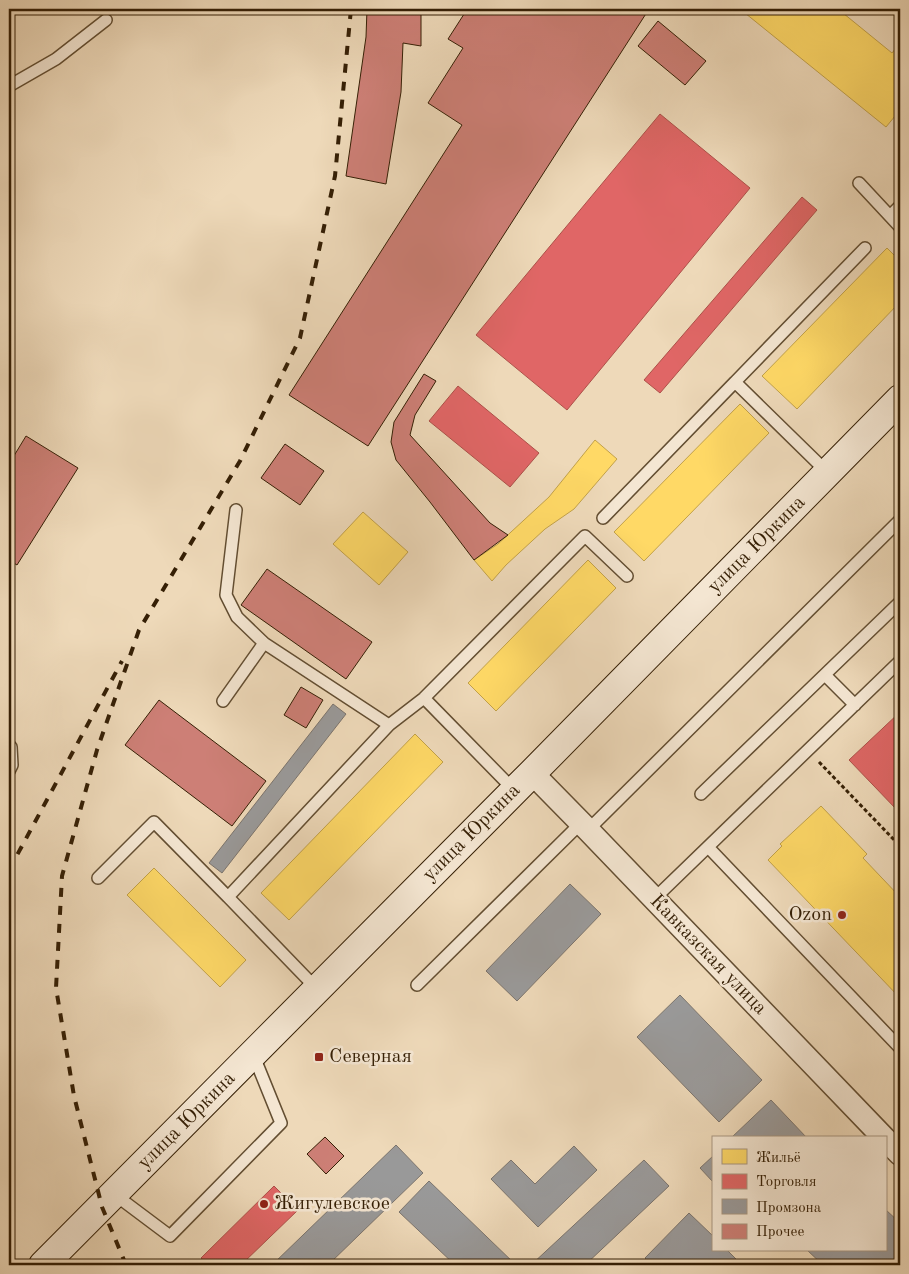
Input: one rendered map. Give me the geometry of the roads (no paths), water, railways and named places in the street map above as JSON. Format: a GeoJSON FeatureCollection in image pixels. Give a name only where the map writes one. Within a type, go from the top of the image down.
{"type":"FeatureCollection","features":[{"type":"Feature","properties":{"kind":"main road","name":"улица Юркина"},"geometry":{"type":"LineString","coordinates":[[43,1265],[900,399]]}},
{"type":"Feature","properties":{"kind":"street","name":"Кавказская улица"},"geometry":{"type":"LineString","coordinates":[[523,782],[584,826],[883,1136]]}},
{"type":"Feature","properties":{"kind":"street","name":"Кавказская улица"},"geometry":{"type":"LineString","coordinates":[[886,1139],[900,1154]]}},
{"type":"Feature","properties":{"kind":"lane"},"geometry":{"type":"LineString","coordinates":[[9,86],[56,59],[106,20]]}},
{"type":"Feature","properties":{"kind":"lane"},"geometry":{"type":"LineString","coordinates":[[859,182],[900,227]]}},
{"type":"Feature","properties":{"kind":"lane"},"geometry":{"type":"LineString","coordinates":[[890,216],[900,206]]}},
{"type":"Feature","properties":{"kind":"lane"},"geometry":{"type":"LineString","coordinates":[[603,518],[865,248]]}},
{"type":"Feature","properties":{"kind":"lane"},"geometry":{"type":"LineString","coordinates":[[736,382],[828,473]]}},
{"type":"Feature","properties":{"kind":"lane"},"geometry":{"type":"LineString","coordinates":[[236,510],[226,595],[237,616],[264,643],[389,726]]}},
{"type":"Feature","properties":{"kind":"lane"},"geometry":{"type":"LineString","coordinates":[[417,985],[900,520]]}},
{"type":"Feature","properties":{"kind":"lane"},"geometry":{"type":"LineString","coordinates":[[228,897],[389,726],[424,698],[585,536],[627,576]]}},
{"type":"Feature","properties":{"kind":"lane"},"geometry":{"type":"LineString","coordinates":[[701,794],[900,602]]}},
{"type":"Feature","properties":{"kind":"lane"},"geometry":{"type":"LineString","coordinates":[[223,701],[264,643]]}},
{"type":"Feature","properties":{"kind":"lane"},"geometry":{"type":"LineString","coordinates":[[654,899],[900,661]]}},
{"type":"Feature","properties":{"kind":"lane"},"geometry":{"type":"LineString","coordinates":[[825,675],[855,705]]}},
{"type":"Feature","properties":{"kind":"lane"},"geometry":{"type":"LineString","coordinates":[[424,698],[523,782]]}},
{"type":"Feature","properties":{"kind":"lane"},"geometry":{"type":"LineString","coordinates":[[9,745],[11,747],[12,765],[9,771]]}},
{"type":"Feature","properties":{"kind":"lane"},"geometry":{"type":"LineString","coordinates":[[98,878],[154,822],[317,990]]}},
{"type":"Feature","properties":{"kind":"lane"},"geometry":{"type":"LineString","coordinates":[[708,847],[900,1048]]}},
{"type":"Feature","properties":{"kind":"lane"},"geometry":{"type":"LineString","coordinates":[[114,1194],[170,1236],[281,1123],[253,1054]]}},
{"type":"Feature","properties":{"kind":"railway"},"geometry":{"type":"LineString","coordinates":[[126,1265],[102,1207],[74,1096],[56,988],[62,876],[97,750],[139,630],[240,461],[300,338],[335,176],[351,9]]}},
{"type":"Feature","properties":{"kind":"railway"},"geometry":{"type":"LineString","coordinates":[[9,870],[122,661]]}},
{"type":"Feature","properties":{"kind":"place","name":"Ozon"},"geometry":{"type":"Point","coordinates":[842,915]}},
{"type":"Feature","properties":{"kind":"place","name":"Северная"},"geometry":{"type":"Point","coordinates":[319,1057]}},
{"type":"Feature","properties":{"kind":"place","name":"Жигулевское"},"geometry":{"type":"Point","coordinates":[264,1204]}}]}
